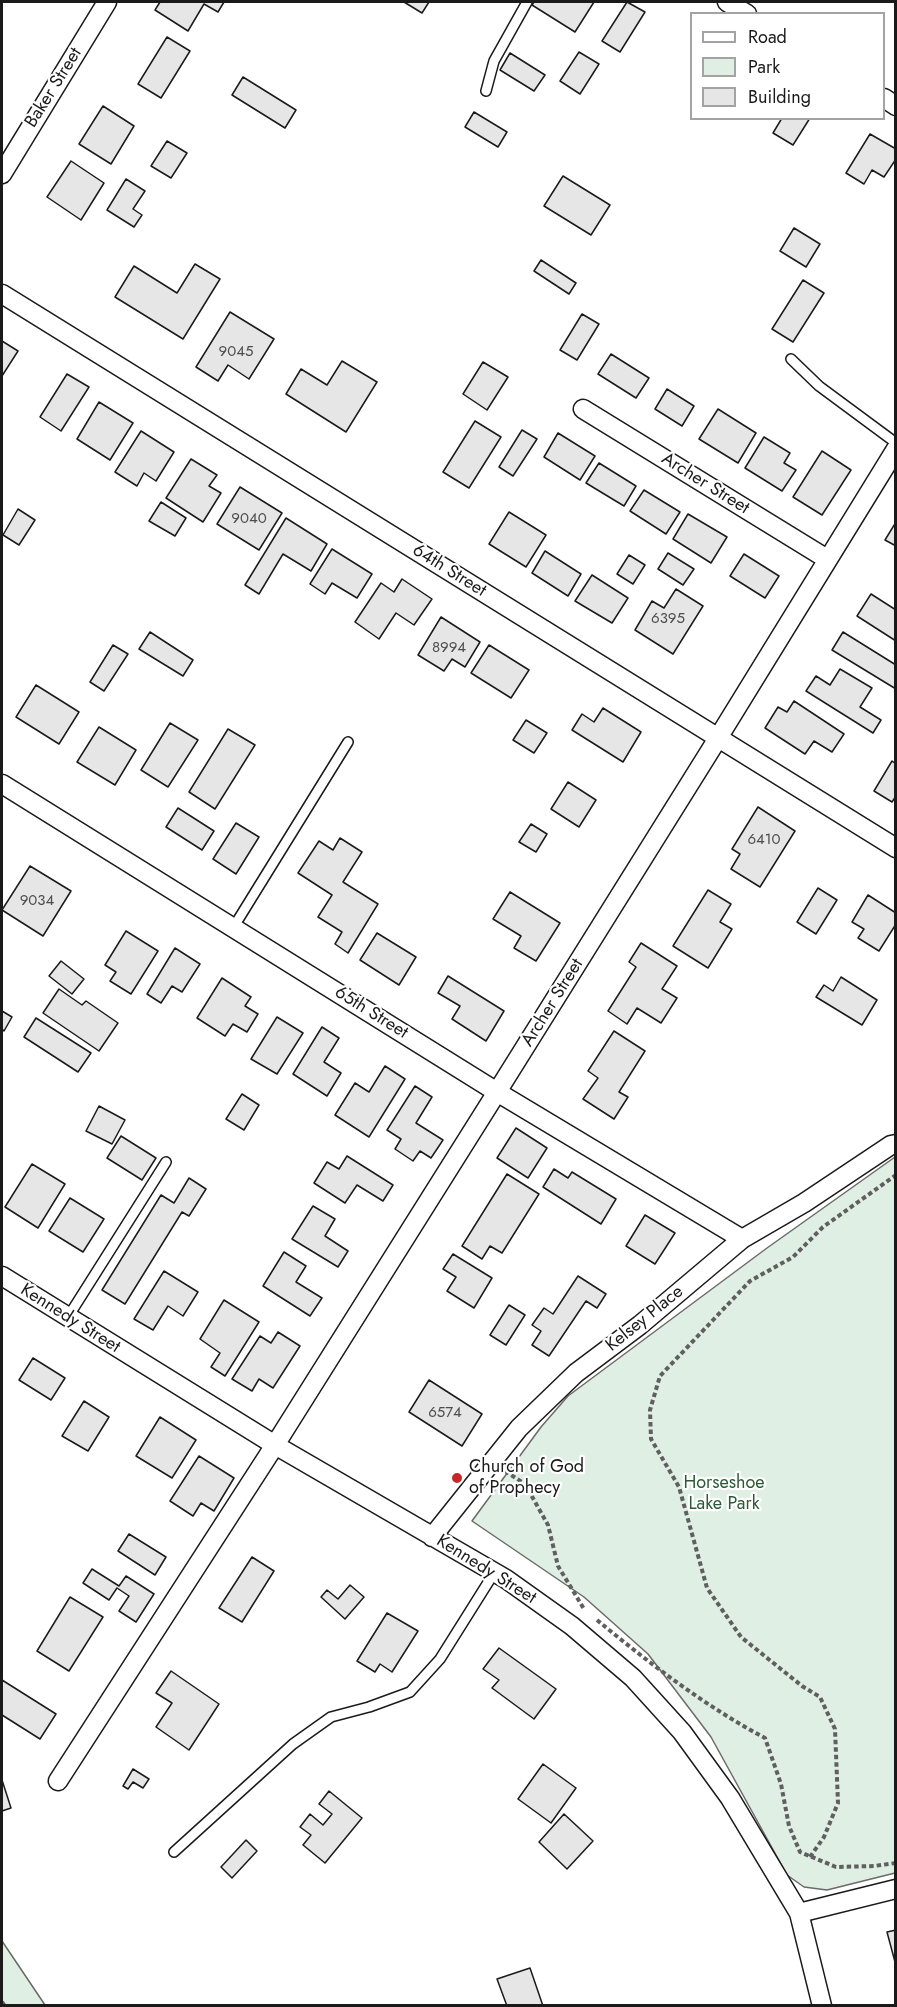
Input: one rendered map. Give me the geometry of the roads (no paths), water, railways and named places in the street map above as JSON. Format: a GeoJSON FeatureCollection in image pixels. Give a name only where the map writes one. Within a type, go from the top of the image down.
{"type":"FeatureCollection","features":[{"type":"Feature","properties":{"kind":"street","name":"Baker Street"},"geometry":{"type":"LineString","coordinates":[[2,174],[107,2]]}},
{"type":"Feature","properties":{"kind":"street"},"geometry":{"type":"LineString","coordinates":[[727,2],[744,12]]}},
{"type":"Feature","properties":{"kind":"street","name":"64th Street"},"geometry":{"type":"LineString","coordinates":[[2,294],[896,848]]}},
{"type":"Feature","properties":{"kind":"street","name":"Archer Street"},"geometry":{"type":"LineString","coordinates":[[583,409],[827,559]]}},
{"type":"Feature","properties":{"kind":"street","name":"Archer Street"},"geometry":{"type":"LineString","coordinates":[[58,1782],[275,1445],[497,1092],[827,559],[890,471],[896,449]]}},
{"type":"Feature","properties":{"kind":"street","name":"65th Street"},"geometry":{"type":"LineString","coordinates":[[2,784],[497,1092],[742,1239]]}},
{"type":"Feature","properties":{"kind":"street","name":"Kelsey Place"},"geometry":{"type":"LineString","coordinates":[[432,1537],[519,1428],[576,1373],[640,1325],[742,1239],[804,1203],[891,1145],[896,1144]]}},
{"type":"Feature","properties":{"kind":"street","name":"Kennedy Street"},"geometry":{"type":"LineString","coordinates":[[2,1276],[275,1445],[494,1573],[572,1626],[633,1678],[682,1732],[730,1798],[799,1913],[822,2006]]}},
{"type":"Feature","properties":{"kind":"street"},"geometry":{"type":"LineString","coordinates":[[799,1913],[896,1889]]}},
{"type":"Feature","properties":{"kind":"lane"},"geometry":{"type":"LineString","coordinates":[[486,91],[494,61],[527,2]]}},
{"type":"Feature","properties":{"kind":"lane"},"geometry":{"type":"LineString","coordinates":[[791,359],[819,386],[896,443]]}},
{"type":"Feature","properties":{"kind":"lane"},"geometry":{"type":"LineString","coordinates":[[233,928],[348,742]]}},
{"type":"Feature","properties":{"kind":"lane"},"geometry":{"type":"LineString","coordinates":[[68,1317],[166,1162]]}},
{"type":"Feature","properties":{"kind":"lane"},"geometry":{"type":"LineString","coordinates":[[174,1852],[293,1744],[331,1717],[369,1707],[410,1692],[441,1659],[494,1573]]}},
{"type":"Feature","properties":{"kind":"place","name":"Church of God of Prophecy"},"geometry":{"type":"Point","coordinates":[457,1478]}},
{"type":"Feature","properties":{"kind":"park label","name":"Horseshoe Lake Park"},"geometry":{"type":"Point","coordinates":[724,1494]}}]}
